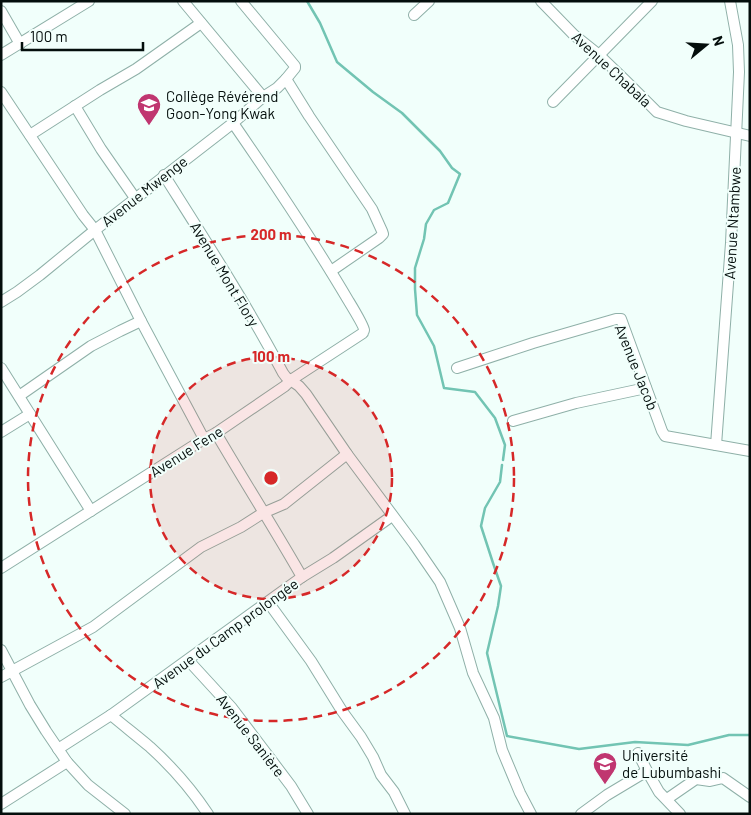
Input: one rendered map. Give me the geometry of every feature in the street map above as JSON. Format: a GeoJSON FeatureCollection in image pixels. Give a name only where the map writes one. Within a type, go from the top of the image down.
{"type":"FeatureCollection","features":[{"type":"Feature","properties":{"kind":"street"},"geometry":{"type":"LineString","coordinates":[[1,56],[89,1]]}},
{"type":"Feature","properties":{"kind":"street"},"geometry":{"type":"LineString","coordinates":[[183,1],[263,97]]}},
{"type":"Feature","properties":{"kind":"street"},"geometry":{"type":"LineString","coordinates":[[233,122],[330,271],[383,234],[372,209],[286,79],[295,66],[241,1]]}},
{"type":"Feature","properties":{"kind":"street"},"geometry":{"type":"LineString","coordinates":[[414,14],[428,1]]}},
{"type":"Feature","properties":{"kind":"street","name":"Avenue Chabala"},"geometry":{"type":"LineString","coordinates":[[541,1],[658,112],[670,117],[750,136]]}},
{"type":"Feature","properties":{"kind":"street"},"geometry":{"type":"LineString","coordinates":[[553,102],[652,1]]}},
{"type":"Feature","properties":{"kind":"street","name":"Avenue Ntambwe"},"geometry":{"type":"LineString","coordinates":[[716,446],[731,243],[739,72],[738,45],[730,1]]}},
{"type":"Feature","properties":{"kind":"street"},"geometry":{"type":"LineString","coordinates":[[1,11],[20,44]]}},
{"type":"Feature","properties":{"kind":"street"},"geometry":{"type":"LineString","coordinates":[[30,135],[136,69],[201,23]]}},
{"type":"Feature","properties":{"kind":"street","name":"Avenue Mwenge"},"geometry":{"type":"LineString","coordinates":[[1,302],[40,275],[286,79]]}},
{"type":"Feature","properties":{"kind":"street"},"geometry":{"type":"LineString","coordinates":[[1,92],[95,230],[204,439]]}},
{"type":"Feature","properties":{"kind":"street"},"geometry":{"type":"LineString","coordinates":[[75,106],[135,198]]}},
{"type":"Feature","properties":{"kind":"street","name":"Avenue Mont Flory"},"geometry":{"type":"LineString","coordinates":[[164,175],[225,272],[283,373],[306,394],[440,582],[460,628],[473,673],[494,718],[504,756],[520,793],[532,814]]}},
{"type":"Feature","properties":{"kind":"street","name":"Avenue Fene"},"geometry":{"type":"LineString","coordinates":[[1,568],[216,433],[291,380],[363,333],[364,329],[330,271]]}},
{"type":"Feature","properties":{"kind":"street","name":"Avenue Jacob"},"geometry":{"type":"LineString","coordinates":[[457,368],[533,343],[621,319],[665,436],[750,451]]}},
{"type":"Feature","properties":{"kind":"street"},"geometry":{"type":"LineString","coordinates":[[19,396],[91,346],[141,321]]}},
{"type":"Feature","properties":{"kind":"street"},"geometry":{"type":"LineString","coordinates":[[1,368],[91,511]]}},
{"type":"Feature","properties":{"kind":"street"},"geometry":{"type":"LineString","coordinates":[[514,422],[576,403],[646,388]]}},
{"type":"Feature","properties":{"kind":"street"},"geometry":{"type":"LineString","coordinates":[[1,432],[30,414]]}},
{"type":"Feature","properties":{"kind":"street"},"geometry":{"type":"LineString","coordinates":[[216,433],[302,577]]}},
{"type":"Feature","properties":{"kind":"street"},"geometry":{"type":"LineString","coordinates":[[1,677],[93,627],[201,547],[241,527],[263,513],[284,504],[347,454]]}},
{"type":"Feature","properties":{"kind":"street","name":"Avenue du Camp prolongée"},"geometry":{"type":"LineString","coordinates":[[58,749],[110,715],[302,577],[333,558],[392,516]]}},
{"type":"Feature","properties":{"kind":"street"},"geometry":{"type":"LineString","coordinates":[[268,602],[311,661],[342,712],[361,737],[405,814]]}},
{"type":"Feature","properties":{"kind":"street"},"geometry":{"type":"LineString","coordinates":[[1,650],[30,705],[66,762],[88,785],[125,814]]}},
{"type":"Feature","properties":{"kind":"street","name":"Avenue Sanière"},"geometry":{"type":"LineString","coordinates":[[188,660],[232,708],[291,786],[308,814]]}},
{"type":"Feature","properties":{"kind":"street"},"geometry":{"type":"LineString","coordinates":[[110,715],[170,767],[208,814]]}},
{"type":"Feature","properties":{"kind":"street"},"geometry":{"type":"LineString","coordinates":[[638,753],[659,792],[680,814]]}},
{"type":"Feature","properties":{"kind":"street"},"geometry":{"type":"LineString","coordinates":[[1,804],[66,762]]}},
{"type":"Feature","properties":{"kind":"street"},"geometry":{"type":"LineString","coordinates":[[581,814],[607,795],[647,771]]}},
{"type":"Feature","properties":{"kind":"street"},"geometry":{"type":"LineString","coordinates":[[667,799],[696,779],[710,781],[724,778],[750,797]]}},
{"type":"Feature","properties":{"kind":"waterway"},"geometry":{"type":"LineString","coordinates":[[307,1],[320,23],[337,62],[402,113],[440,151],[452,168],[460,174],[448,203],[434,210],[426,224],[424,239],[415,268],[417,315],[434,346],[444,388],[475,392],[495,418],[505,445],[503,460]]}},
{"type":"Feature","properties":{"kind":"waterway"},"geometry":{"type":"LineString","coordinates":[[502,465],[500,482],[485,508],[481,526],[501,586],[487,653],[507,736],[579,749],[635,742],[688,745],[729,735],[750,735]]}},
{"type":"Feature","properties":{"kind":"place","name":"Collège Révérend Goon-Yong Kwak"},"geometry":{"type":"Point","coordinates":[149,126]}},
{"type":"Feature","properties":{"kind":"place","name":"Université de Lubumbashi"},"geometry":{"type":"Point","coordinates":[605,785]}}]}
